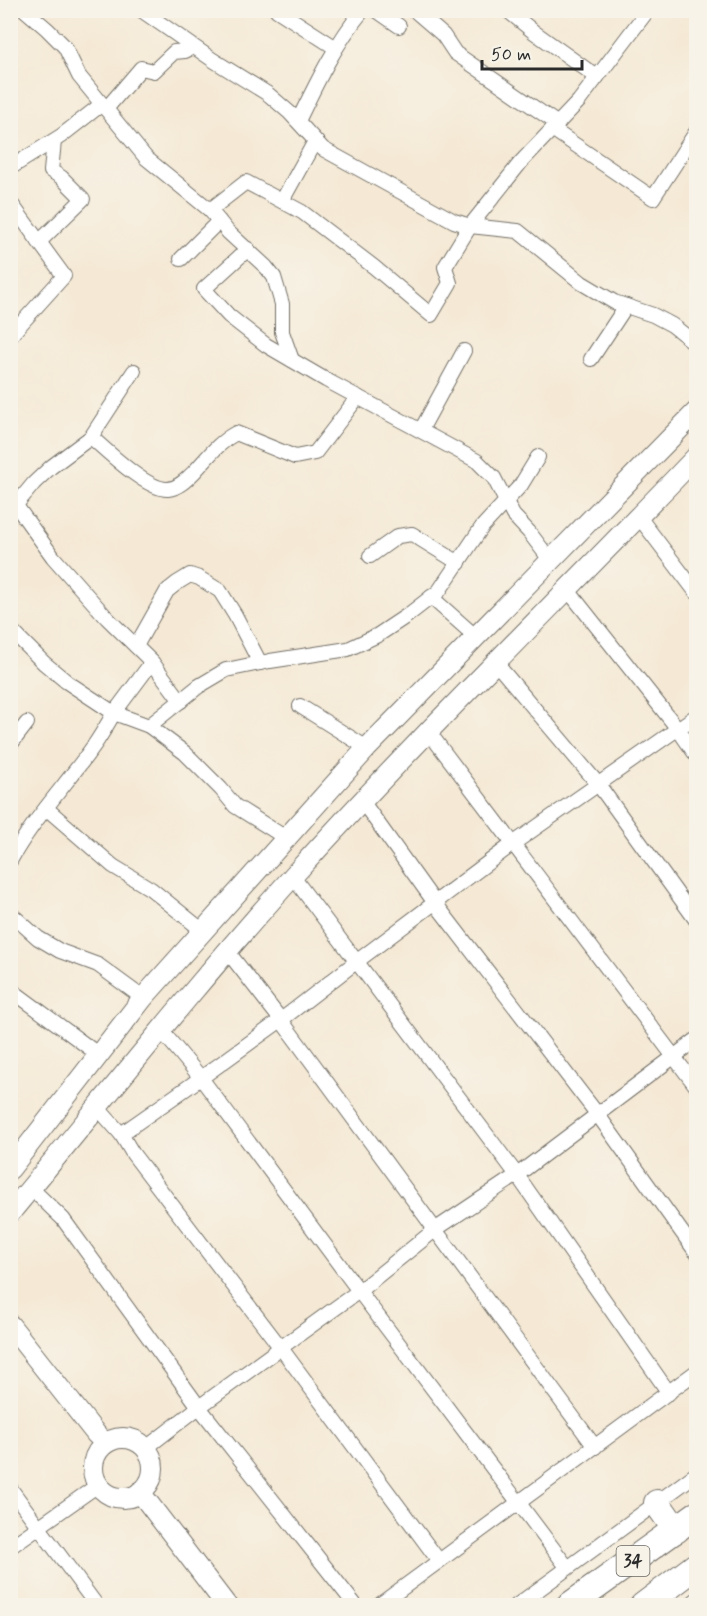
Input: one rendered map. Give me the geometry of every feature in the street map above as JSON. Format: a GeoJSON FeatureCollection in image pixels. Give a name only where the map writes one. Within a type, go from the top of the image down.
{"type":"FeatureCollection","features":[{"type":"Feature","properties":{"kind":"highway"},"geometry":{"type":"LineString","coordinates":[[657,1503],[686,1522]]}},
{"type":"Feature","properties":{"kind":"highway","name":"34"},"geometry":{"type":"LineString","coordinates":[[569,1605],[686,1522]]}},
{"type":"Feature","properties":{"kind":"highway","name":"34"},"geometry":{"type":"LineString","coordinates":[[643,1605],[696,1566]]}},
{"type":"Feature","properties":{"kind":"street"},"geometry":{"type":"LineString","coordinates":[[25,10],[65,47],[79,76],[146,158],[215,215],[228,232],[248,249],[274,277],[282,304],[282,332],[292,360]]}},
{"type":"Feature","properties":{"kind":"street"},"geometry":{"type":"LineString","coordinates":[[141,10],[268,94],[298,121],[323,149],[454,221],[471,226],[518,231],[582,283],[614,302],[653,315],[672,325],[696,344]]}},
{"type":"Feature","properties":{"kind":"street"},"geometry":{"type":"LineString","coordinates":[[277,10],[336,48]]}},
{"type":"Feature","properties":{"kind":"street"},"geometry":{"type":"LineString","coordinates":[[298,121],[321,73],[346,31],[363,10]]}},
{"type":"Feature","properties":{"kind":"street"},"geometry":{"type":"LineString","coordinates":[[376,10],[399,26]]}},
{"type":"Feature","properties":{"kind":"street"},"geometry":{"type":"LineString","coordinates":[[414,10],[443,35],[454,53],[653,198],[696,132]]}},
{"type":"Feature","properties":{"kind":"street"},"geometry":{"type":"LineString","coordinates":[[181,259],[215,215],[246,182],[302,212],[374,267],[431,315],[450,283],[445,267],[471,226],[521,162],[579,101],[648,10]]}},
{"type":"Feature","properties":{"kind":"street"},"geometry":{"type":"LineString","coordinates":[[513,12],[534,32],[597,77]]}},
{"type":"Feature","properties":{"kind":"street"},"geometry":{"type":"LineString","coordinates":[[10,168],[104,107],[141,68],[154,71],[174,52],[185,51],[193,46]]}},
{"type":"Feature","properties":{"kind":"street"},"geometry":{"type":"LineString","coordinates":[[39,242],[83,199],[61,177],[51,171],[54,141]]}},
{"type":"Feature","properties":{"kind":"street"},"geometry":{"type":"LineString","coordinates":[[282,201],[315,141]]}},
{"type":"Feature","properties":{"kind":"street"},"geometry":{"type":"LineString","coordinates":[[10,202],[64,276],[10,336]]}},
{"type":"Feature","properties":{"kind":"street"},"geometry":{"type":"LineString","coordinates":[[248,249],[204,289],[229,316],[266,345],[477,461],[494,478],[513,516],[529,532],[551,561]]}},
{"type":"Feature","properties":{"kind":"street"},"geometry":{"type":"LineString","coordinates":[[591,359],[626,306]]}},
{"type":"Feature","properties":{"kind":"street"},"geometry":{"type":"LineString","coordinates":[[421,430],[464,351]]}},
{"type":"Feature","properties":{"kind":"street"},"geometry":{"type":"LineString","coordinates":[[134,371],[91,437],[51,467],[13,505],[106,618],[152,662],[182,701]]}},
{"type":"Feature","properties":{"kind":"street"},"geometry":{"type":"LineString","coordinates":[[91,437],[152,486],[168,489],[184,482],[225,439],[236,433],[295,457],[315,453],[358,397]]}},
{"type":"Feature","properties":{"kind":"street"},"geometry":{"type":"LineString","coordinates":[[10,1169],[143,998],[367,748],[696,412]]}},
{"type":"Feature","properties":{"kind":"street"},"geometry":{"type":"LineString","coordinates":[[149,726],[199,686],[226,670],[348,650],[378,635],[408,615],[439,591],[482,527],[521,485],[538,457]]}},
{"type":"Feature","properties":{"kind":"street"},"geometry":{"type":"LineString","coordinates":[[10,1213],[161,1030],[293,877],[428,731],[696,457]]}},
{"type":"Feature","properties":{"kind":"street"},"geometry":{"type":"LineString","coordinates":[[639,517],[696,592]]}},
{"type":"Feature","properties":{"kind":"street"},"geometry":{"type":"LineString","coordinates":[[370,556],[398,536],[412,534],[459,563]]}},
{"type":"Feature","properties":{"kind":"street"},"geometry":{"type":"LineString","coordinates":[[136,646],[167,591],[190,575],[220,591],[260,663]]}},
{"type":"Feature","properties":{"kind":"street"},"geometry":{"type":"LineString","coordinates":[[567,589],[696,755]]}},
{"type":"Feature","properties":{"kind":"street"},"geometry":{"type":"LineString","coordinates":[[431,597],[476,637]]}},
{"type":"Feature","properties":{"kind":"street"},"geometry":{"type":"LineString","coordinates":[[10,629],[67,682],[114,713],[149,726],[169,740],[185,753],[235,806],[286,838]]}},
{"type":"Feature","properties":{"kind":"street"},"geometry":{"type":"LineString","coordinates":[[10,861],[152,662]]}},
{"type":"Feature","properties":{"kind":"street"},"geometry":{"type":"LineString","coordinates":[[495,662],[598,784],[696,920]]}},
{"type":"Feature","properties":{"kind":"street"},"geometry":{"type":"LineString","coordinates":[[300,706],[367,748]]}},
{"type":"Feature","properties":{"kind":"street"},"geometry":{"type":"LineString","coordinates":[[120,1134],[281,1020],[514,843],[696,716]]}},
{"type":"Feature","properties":{"kind":"street"},"geometry":{"type":"LineString","coordinates":[[10,745],[27,723]]}},
{"type":"Feature","properties":{"kind":"street"},"geometry":{"type":"LineString","coordinates":[[428,731],[696,1086]]}},
{"type":"Feature","properties":{"kind":"street"},"geometry":{"type":"LineString","coordinates":[[362,801],[435,903],[598,1115],[696,1252]]}},
{"type":"Feature","properties":{"kind":"street"},"geometry":{"type":"LineString","coordinates":[[46,808],[113,866],[151,889],[203,931]]}},
{"type":"Feature","properties":{"kind":"street"},"geometry":{"type":"LineString","coordinates":[[272,854],[293,877],[517,1175],[669,1393]]}},
{"type":"Feature","properties":{"kind":"street"},"geometry":{"type":"LineString","coordinates":[[10,913],[38,938],[60,951],[98,965],[143,998]]}},
{"type":"Feature","properties":{"kind":"street"},"geometry":{"type":"LineString","coordinates":[[228,952],[436,1229],[595,1447]]}},
{"type":"Feature","properties":{"kind":"street"},"geometry":{"type":"LineString","coordinates":[[10,989],[99,1055]]}},
{"type":"Feature","properties":{"kind":"street"},"geometry":{"type":"LineString","coordinates":[[161,1030],[201,1078],[567,1567]]}},
{"type":"Feature","properties":{"kind":"street"},"geometry":{"type":"LineString","coordinates":[[146,1448],[359,1292],[436,1229],[517,1175],[696,1040]]}},
{"type":"Feature","properties":{"kind":"street"},"geometry":{"type":"LineString","coordinates":[[98,1107],[439,1561]]}},
{"type":"Feature","properties":{"kind":"street"},"geometry":{"type":"LineString","coordinates":[[31,1188],[63,1219],[199,1407],[357,1605]]}},
{"type":"Feature","properties":{"kind":"street"},"geometry":{"type":"LineString","coordinates":[[10,1325],[105,1443]]}},
{"type":"Feature","properties":{"kind":"street"},"geometry":{"type":"LineString","coordinates":[[378,1605],[696,1372]]}},
{"type":"Feature","properties":{"kind":"street"},"geometry":{"type":"LineString","coordinates":[[116,1438],[128,1438],[146,1448],[152,1461],[153,1473],[148,1484],[140,1492],[129,1497],[118,1497],[107,1493],[98,1485],[93,1474],[93,1462],[97,1451],[105,1443],[116,1438]]}},
{"type":"Feature","properties":{"kind":"street"},"geometry":{"type":"LineString","coordinates":[[516,1605],[696,1474]]}},
{"type":"Feature","properties":{"kind":"street"},"geometry":{"type":"LineString","coordinates":[[10,1547],[98,1485]]}},
{"type":"Feature","properties":{"kind":"street"},"geometry":{"type":"LineString","coordinates":[[10,1488],[98,1605]]}},
{"type":"Feature","properties":{"kind":"street"},"geometry":{"type":"LineString","coordinates":[[140,1492],[227,1605]]}},
{"type":"Feature","properties":{"kind":"street"},"geometry":{"type":"LineString","coordinates":[[689,1605],[696,1600]]}}]}
